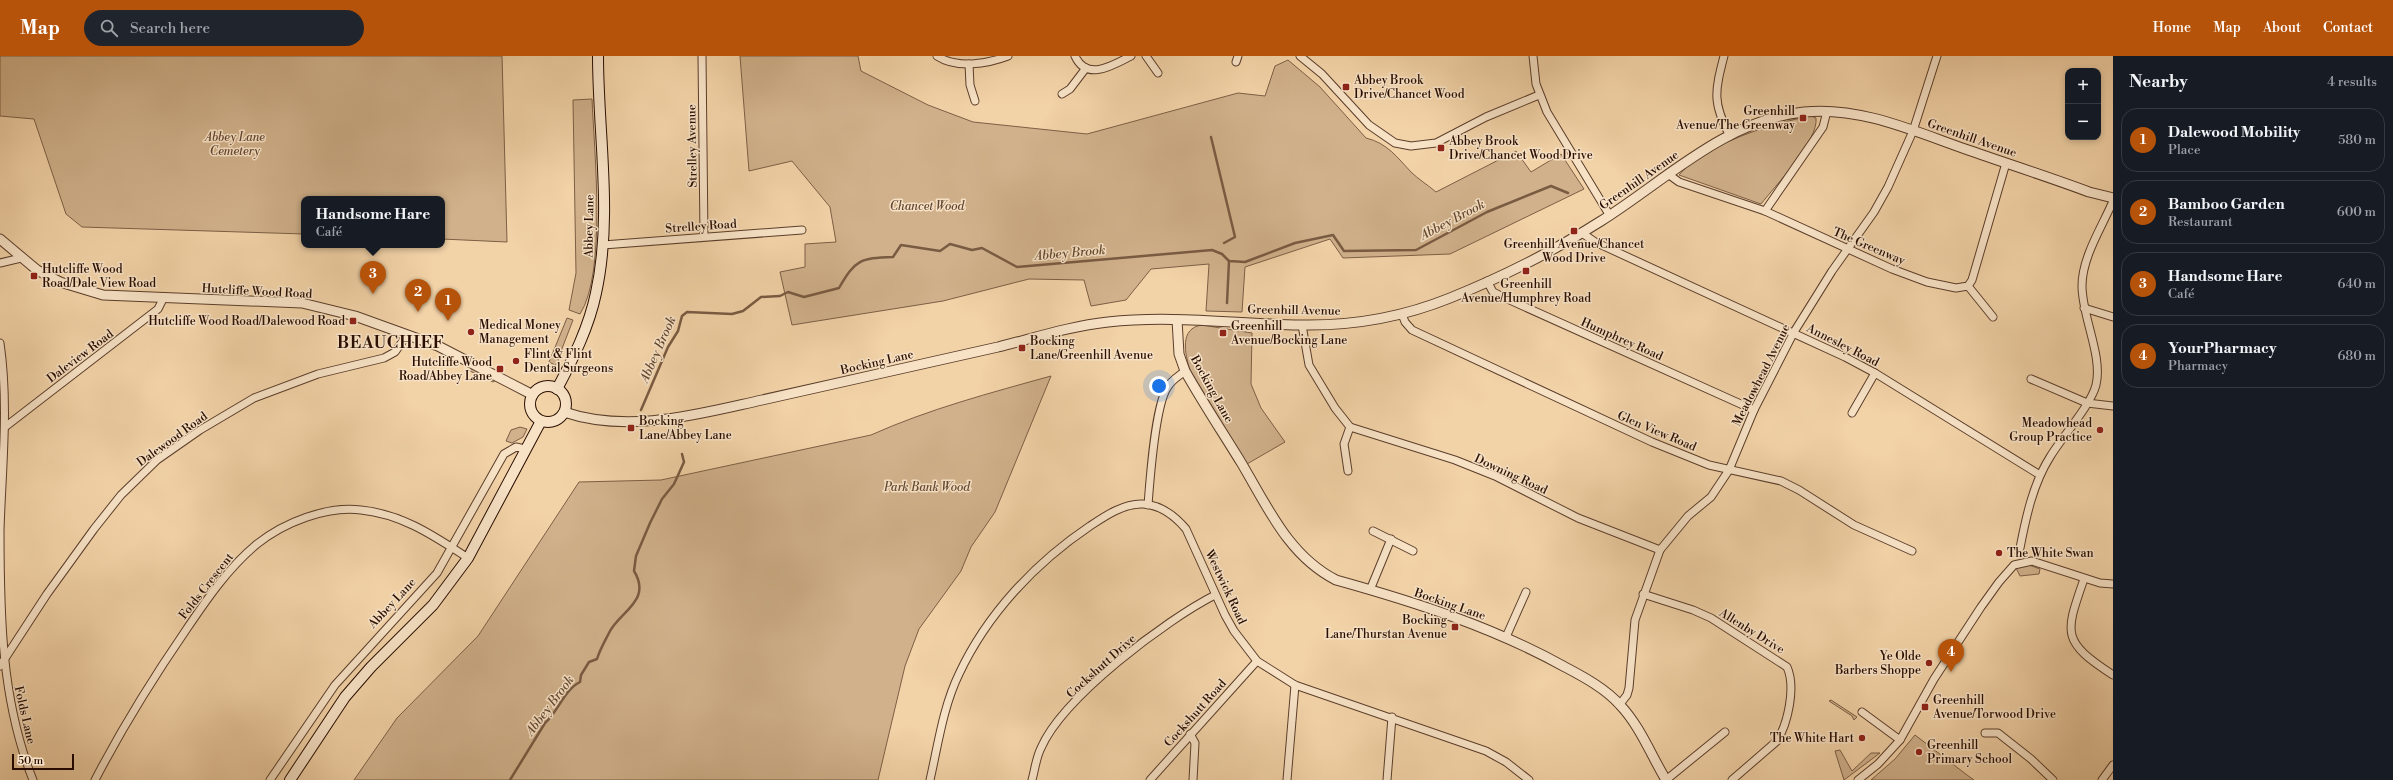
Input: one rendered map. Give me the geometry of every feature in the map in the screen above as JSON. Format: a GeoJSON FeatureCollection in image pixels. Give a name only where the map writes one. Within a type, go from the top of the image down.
{"type":"FeatureCollection","features":[{"type":"Feature","properties":{"kind":"main road","name":"Abbey Lane"},"geometry":{"type":"LineString","coordinates":[[557,389],[577,349],[591,313],[598,283],[603,245],[598,56]]}},
{"type":"Feature","properties":{"kind":"main road"},"geometry":{"type":"LineString","coordinates":[[544,387],[557,389],[565,398],[564,412],[555,421],[541,421],[534,415],[531,409],[534,395],[544,387]]}},
{"type":"Feature","properties":{"kind":"main road"},"geometry":{"type":"LineString","coordinates":[[290,780],[345,697],[371,667],[433,605],[468,558],[541,421]]}},
{"type":"Feature","properties":{"kind":"street","name":"Strelley Avenue"},"geometry":{"type":"LineString","coordinates":[[702,56],[704,236]]}},
{"type":"Feature","properties":{"kind":"street"},"geometry":{"type":"LineString","coordinates":[[937,56],[949,61],[969,64],[987,63],[1008,56]]}},
{"type":"Feature","properties":{"kind":"street"},"geometry":{"type":"LineString","coordinates":[[1075,56],[1086,68],[1100,70],[1131,56]]}},
{"type":"Feature","properties":{"kind":"street"},"geometry":{"type":"LineString","coordinates":[[1146,56],[1158,73]]}},
{"type":"Feature","properties":{"kind":"street"},"geometry":{"type":"LineString","coordinates":[[1300,56],[1322,74],[1369,125],[1384,137],[1395,143],[1410,146],[1436,143],[1486,117],[1539,95]]}},
{"type":"Feature","properties":{"kind":"street"},"geometry":{"type":"LineString","coordinates":[[1533,56],[1534,74],[1539,95],[1547,112],[1610,216]]}},
{"type":"Feature","properties":{"kind":"street"},"geometry":{"type":"LineString","coordinates":[[1724,56],[1717,86],[1716,103],[1719,116],[1730,136]]}},
{"type":"Feature","properties":{"kind":"street","name":"Meadowhead Avenue"},"geometry":{"type":"LineString","coordinates":[[1620,704],[1627,695],[1629,688],[1632,640],[1643,594],[1660,550],[1688,516],[1711,497],[1729,470],[1754,410],[1794,332],[1847,250],[1874,212],[1888,187],[1913,131],[1938,56]]}},
{"type":"Feature","properties":{"kind":"street"},"geometry":{"type":"LineString","coordinates":[[969,64],[970,86],[975,101]]}},
{"type":"Feature","properties":{"kind":"street"},"geometry":{"type":"LineString","coordinates":[[1062,94],[1070,89],[1086,68]]}},
{"type":"Feature","properties":{"kind":"street"},"geometry":{"type":"LineString","coordinates":[[1765,211],[1823,127],[1826,111]]}},
{"type":"Feature","properties":{"kind":"street","name":"Greenhill Avenue"},"geometry":{"type":"LineString","coordinates":[[1176,320],[1302,325],[1346,323],[1402,314],[1450,298],[1582,234],[1610,216],[1668,174],[1730,136],[1773,118],[1806,112],[1826,111],[1883,121],[2113,198]]}},
{"type":"Feature","properties":{"kind":"street"},"geometry":{"type":"LineString","coordinates":[[1993,317],[1968,286],[1975,272],[2006,163]]}},
{"type":"Feature","properties":{"kind":"street","name":"The Greenway"},"geometry":{"type":"LineString","coordinates":[[1668,174],[1679,182],[1692,187],[1765,211],[1847,250],[1927,282],[1956,288],[1968,286]]}},
{"type":"Feature","properties":{"kind":"street"},"geometry":{"type":"LineString","coordinates":[[2020,548],[2030,504],[2040,475],[2087,403],[2096,385],[2097,375],[2084,308],[2082,285],[2084,269],[2089,253],[2113,201]]}},
{"type":"Feature","properties":{"kind":"street","name":"Strelley Road"},"geometry":{"type":"LineString","coordinates":[[603,245],[704,236],[802,230]]}},
{"type":"Feature","properties":{"kind":"street","name":"Annesley Road"},"geometry":{"type":"LineString","coordinates":[[1582,234],[1595,242],[1794,332],[1875,373],[2040,475]]}},
{"type":"Feature","properties":{"kind":"street","name":"Hutcliffe Wood Road"},"geometry":{"type":"LineString","coordinates":[[0,239],[21,258],[49,276],[78,287],[103,294],[163,299],[302,303],[355,316],[448,351],[534,395]]}},
{"type":"Feature","properties":{"kind":"street"},"geometry":{"type":"LineString","coordinates":[[0,263],[21,258]]}},
{"type":"Feature","properties":{"kind":"street","name":"Humphrey Road"},"geometry":{"type":"LineString","coordinates":[[1487,281],[1493,292],[1503,297],[1754,410]]}},
{"type":"Feature","properties":{"kind":"street","name":"Daleview Road"},"geometry":{"type":"LineString","coordinates":[[5,427],[158,309],[163,299]]}},
{"type":"Feature","properties":{"kind":"street"},"geometry":{"type":"LineString","coordinates":[[2084,308],[2113,317]]}},
{"type":"Feature","properties":{"kind":"street","name":"Glen View Road"},"geometry":{"type":"LineString","coordinates":[[1402,314],[1405,322],[1417,332],[1652,442],[1729,470],[1781,481],[1854,525],[1912,551]]}},
{"type":"Feature","properties":{"kind":"street","name":"Bocking Lane"},"geometry":{"type":"LineString","coordinates":[[564,412],[591,420],[611,422],[665,419],[786,395],[1102,322],[1176,320],[1179,354],[1185,371],[1292,546],[1319,571],[1336,580],[1456,616],[1506,637],[1579,675],[1620,704],[1644,740],[1666,780]]}},
{"type":"Feature","properties":{"kind":"street"},"geometry":{"type":"LineString","coordinates":[[1302,325],[1309,364],[1335,408],[1350,427],[1344,444],[1348,471]]}},
{"type":"Feature","properties":{"kind":"street","name":"Dalewood Road"},"geometry":{"type":"LineString","coordinates":[[1,664],[51,588],[94,529],[121,495],[157,460],[200,430],[254,398],[318,374],[384,358],[395,352],[407,335]]}},
{"type":"Feature","properties":{"kind":"street","name":"Folds Lane"},"geometry":{"type":"LineString","coordinates":[[0,343],[5,397],[0,531],[1,664],[14,721],[33,780]]}},
{"type":"Feature","properties":{"kind":"street"},"geometry":{"type":"LineString","coordinates":[[930,780],[953,688],[970,653],[999,609],[1042,564],[1078,534],[1118,510],[1136,504],[1148,504],[1152,460],[1162,400],[1167,386],[1185,371]]}},
{"type":"Feature","properties":{"kind":"street"},"geometry":{"type":"LineString","coordinates":[[1852,413],[1875,373]]}},
{"type":"Feature","properties":{"kind":"street"},"geometry":{"type":"LineString","coordinates":[[2031,379],[2087,403],[2113,406]]}},
{"type":"Feature","properties":{"kind":"street","name":"Downing Road"},"geometry":{"type":"LineString","coordinates":[[1350,427],[1455,460],[1495,476],[1578,518],[1660,550]]}},
{"type":"Feature","properties":{"kind":"street","name":"Abbey Lane"},"geometry":{"type":"LineString","coordinates":[[270,780],[334,685],[422,591],[452,548],[504,454],[516,447],[526,449]]}},
{"type":"Feature","properties":{"kind":"street","name":"Westwick Road"},"geometry":{"type":"LineString","coordinates":[[1148,504],[1166,511],[1177,519],[1186,529],[1215,595],[1234,632],[1257,661],[1295,685],[1392,717],[1486,751],[1520,777],[1529,780]]}},
{"type":"Feature","properties":{"kind":"street","name":"Folds Crescent"},"geometry":{"type":"LineString","coordinates":[[95,780],[128,721],[198,611],[225,575],[258,543],[278,530],[305,518],[340,510],[360,510],[404,520],[468,558]]}},
{"type":"Feature","properties":{"kind":"street"},"geometry":{"type":"LineString","coordinates":[[1373,531],[1413,551]]}},
{"type":"Feature","properties":{"kind":"street"},"geometry":{"type":"LineString","coordinates":[[1370,590],[1391,539]]}},
{"type":"Feature","properties":{"kind":"street"},"geometry":{"type":"LineString","coordinates":[[1858,780],[1878,764],[1900,740],[1934,679],[1981,607],[2009,570],[2020,563],[2032,561],[2084,579],[2113,584]]}},
{"type":"Feature","properties":{"kind":"street"},"geometry":{"type":"LineString","coordinates":[[2084,579],[2070,626],[2072,637],[2082,654],[2113,675]]}},
{"type":"Feature","properties":{"kind":"street"},"geometry":{"type":"LineString","coordinates":[[1506,637],[1526,592]]}},
{"type":"Feature","properties":{"kind":"street","name":"Allenby Drive"},"geometry":{"type":"LineString","coordinates":[[1643,594],[1694,610],[1711,618],[1787,667],[1790,673],[1790,689],[1781,734],[1777,741],[1732,780]]}},
{"type":"Feature","properties":{"kind":"street","name":"Cockshutt Drive"},"geometry":{"type":"LineString","coordinates":[[1032,780],[1041,747],[1051,730],[1074,703],[1134,649],[1191,607],[1215,595]]}},
{"type":"Feature","properties":{"kind":"street","name":"Cockshutt Road"},"geometry":{"type":"LineString","coordinates":[[1150,780],[1257,661]]}},
{"type":"Feature","properties":{"kind":"street"},"geometry":{"type":"LineString","coordinates":[[1287,780],[1295,685]]}},
{"type":"Feature","properties":{"kind":"street"},"geometry":{"type":"LineString","coordinates":[[1862,712],[1900,740]]}},
{"type":"Feature","properties":{"kind":"street"},"geometry":{"type":"LineString","coordinates":[[1387,780],[1392,717]]}},
{"type":"Feature","properties":{"kind":"street"},"geometry":{"type":"LineString","coordinates":[[1666,780],[1725,732]]}},
{"type":"Feature","properties":{"kind":"street"},"geometry":{"type":"LineString","coordinates":[[1985,733],[1998,733],[2031,758],[2053,780]]}},
{"type":"Feature","properties":{"kind":"street"},"geometry":{"type":"LineString","coordinates":[[1190,734],[1195,742],[1193,780]]}},
{"type":"Feature","properties":{"kind":"street"},"geometry":{"type":"LineString","coordinates":[[2102,780],[2113,765]]}},
{"type":"Feature","properties":{"kind":"green space","name":"Abbey Lane Cemetery"},"geometry":{"type":"Polygon","coordinates":[[[0,56],[502,56],[507,242],[445,239],[445,196],[301,196],[301,234],[82,227],[66,214],[34,119],[0,116],[0,56]]]}},
{"type":"Feature","properties":{"kind":"green space","name":"Chancet Wood"},"geometry":{"type":"Polygon","coordinates":[[[740,56],[858,56],[861,71],[928,105],[973,122],[1087,134],[1238,93],[1265,96],[1275,66],[1288,60],[1320,87],[1366,138],[1386,147],[1414,175],[1436,192],[1516,151],[1531,172],[1561,154],[1584,189],[1450,254],[1343,258],[1330,239],[1245,267],[1242,312],[1206,311],[1209,264],[1151,269],[1126,300],[1091,306],[1084,280],[1029,279],[943,301],[792,325],[780,272],[805,267],[805,244],[836,242],[830,207],[792,161],[749,171],[740,56]]]}},
{"type":"Feature","properties":{"kind":"green space"},"geometry":{"type":"Polygon","coordinates":[[[592,99],[597,210],[596,241],[594,270],[588,295],[580,314],[569,310],[576,273],[573,100],[592,99]]]}},
{"type":"Feature","properties":{"kind":"green space"},"geometry":{"type":"Polygon","coordinates":[[[1811,116],[1816,118],[1815,127],[1811,138],[1795,162],[1761,204],[1679,175],[1690,164],[1705,154],[1740,136],[1795,119],[1811,116]]]}},
{"type":"Feature","properties":{"kind":"green space"},"geometry":{"type":"Polygon","coordinates":[[[567,318],[573,320],[558,359],[559,362],[555,365],[549,362],[567,318]]]}},
{"type":"Feature","properties":{"kind":"green space"},"geometry":{"type":"Polygon","coordinates":[[[1202,325],[1252,333],[1251,384],[1261,408],[1285,442],[1247,464],[1190,370],[1186,350],[1187,336],[1195,327],[1202,325]]]}},
{"type":"Feature","properties":{"kind":"green space"},"geometry":{"type":"Polygon","coordinates":[[[471,369],[474,369],[496,380],[493,382],[470,371],[471,369]]]}},
{"type":"Feature","properties":{"kind":"green space","name":"Park Bank Wood"},"geometry":{"type":"Polygon","coordinates":[[[1051,376],[995,512],[971,547],[961,571],[919,629],[905,666],[878,780],[354,780],[397,718],[478,636],[579,482],[661,480],[871,435],[937,409],[1051,376]]]}},
{"type":"Feature","properties":{"kind":"green space"},"geometry":{"type":"Polygon","coordinates":[[[520,427],[527,429],[523,437],[512,443],[506,441],[511,430],[520,427]]]}},
{"type":"Feature","properties":{"kind":"green space"},"geometry":{"type":"Polygon","coordinates":[[[2029,565],[2040,569],[2039,574],[2020,576],[2016,568],[2029,565]]]}},
{"type":"Feature","properties":{"kind":"green space"},"geometry":{"type":"Polygon","coordinates":[[[1831,700],[1857,717],[1854,720],[1852,716],[1829,701],[1831,700]]]}},
{"type":"Feature","properties":{"kind":"green space","name":"Greenhill Primary School"},"geometry":{"type":"Polygon","coordinates":[[[1915,735],[1974,780],[1871,780],[1895,759],[1915,735]]]}},
{"type":"Feature","properties":{"kind":"green space"},"geometry":{"type":"Polygon","coordinates":[[[1840,750],[1852,771],[1871,753],[1880,753],[1844,780],[1835,751],[1840,750]]]}},
{"type":"Feature","properties":{"kind":"waterway"},"geometry":{"type":"LineString","coordinates":[[1211,137],[1235,237],[1224,243]]}},
{"type":"Feature","properties":{"kind":"waterway","name":"Abbey Brook"},"geometry":{"type":"LineString","coordinates":[[641,410],[668,347],[678,331],[682,316],[687,312],[732,314],[743,311],[761,297],[780,296],[788,292],[804,297],[839,288],[854,266],[860,262],[873,258],[893,257],[901,245],[940,251],[950,244],[972,250],[982,248],[1017,267],[1212,250],[1222,254],[1229,261],[1245,262],[1295,243],[1333,235],[1344,251],[1416,250],[1487,212],[1551,186],[1568,193]]}},
{"type":"Feature","properties":{"kind":"waterway"},"geometry":{"type":"LineString","coordinates":[[1227,303],[1229,261]]}},
{"type":"Feature","properties":{"kind":"waterway","name":"Abbey Brook"},"geometry":{"type":"LineString","coordinates":[[510,780],[545,723],[570,690],[580,682],[581,675],[589,662],[597,659],[610,631],[633,604],[637,597],[639,581],[634,571],[636,556],[662,499],[674,484],[684,462],[682,454]]}},
{"type":"Feature","properties":{"kind":"place","name":"Abbey Brook Drive/Chancet Wood"},"geometry":{"type":"Point","coordinates":[1346,87]}},
{"type":"Feature","properties":{"kind":"place","name":"Greenhill Avenue/The Greenway"},"geometry":{"type":"Point","coordinates":[1803,118]}},
{"type":"Feature","properties":{"kind":"place","name":"Abbey Brook Drive/Chancet Wood Drive"},"geometry":{"type":"Point","coordinates":[1441,148]}},
{"type":"Feature","properties":{"kind":"place","name":"Greenhill Avenue/Chancet Wood Drive"},"geometry":{"type":"Point","coordinates":[1574,231]}},
{"type":"Feature","properties":{"kind":"place","name":"Greenhill Avenue/Humphrey Road"},"geometry":{"type":"Point","coordinates":[1526,271]}},
{"type":"Feature","properties":{"kind":"place","name":"Hutcliffe Wood Road/Dale View Road"},"geometry":{"type":"Point","coordinates":[34,276]}},
{"type":"Feature","properties":{"kind":"place","name":"Handsome Hare"},"geometry":{"type":"Point","coordinates":[373,294]}},
{"type":"Feature","properties":{"kind":"place","name":"Bamboo Garden"},"geometry":{"type":"Point","coordinates":[418,312]}},
{"type":"Feature","properties":{"kind":"place","name":"Hutcliffe Wood Road/Dalewood Road"},"geometry":{"type":"Point","coordinates":[353,321]}},
{"type":"Feature","properties":{"kind":"place","name":"Dalewood Mobility"},"geometry":{"type":"Point","coordinates":[448,321]}},
{"type":"Feature","properties":{"kind":"place","name":"Medical Money Management"},"geometry":{"type":"Point","coordinates":[471,332]}},
{"type":"Feature","properties":{"kind":"place","name":"Greenhill Avenue/Bocking Lane"},"geometry":{"type":"Point","coordinates":[1223,333]}},
{"type":"Feature","properties":{"kind":"place","name":"Bocking Lane/Greenhill Avenue"},"geometry":{"type":"Point","coordinates":[1022,348]}},
{"type":"Feature","properties":{"kind":"place","name":"Flint & Flint Dental Surgeons"},"geometry":{"type":"Point","coordinates":[516,361]}},
{"type":"Feature","properties":{"kind":"place","name":"Hutcliffe Wood Road/Abbey Lane"},"geometry":{"type":"Point","coordinates":[500,369]}},
{"type":"Feature","properties":{"kind":"place","name":"Bocking Lane/Abbey Lane"},"geometry":{"type":"Point","coordinates":[631,428]}},
{"type":"Feature","properties":{"kind":"place","name":"Meadowhead Group Practice"},"geometry":{"type":"Point","coordinates":[2100,430]}},
{"type":"Feature","properties":{"kind":"place","name":"The White Swan"},"geometry":{"type":"Point","coordinates":[1999,553]}},
{"type":"Feature","properties":{"kind":"place","name":"Bocking Lane/Thurstan Avenue"},"geometry":{"type":"Point","coordinates":[1455,627]}},
{"type":"Feature","properties":{"kind":"place","name":"Ye Olde Barbers Shoppe"},"geometry":{"type":"Point","coordinates":[1929,663]}},
{"type":"Feature","properties":{"kind":"place","name":"YourPharmacy"},"geometry":{"type":"Point","coordinates":[1951,672]}},
{"type":"Feature","properties":{"kind":"place","name":"Greenhill Avenue/Torwood Drive"},"geometry":{"type":"Point","coordinates":[1925,707]}},
{"type":"Feature","properties":{"kind":"place","name":"The White Hart"},"geometry":{"type":"Point","coordinates":[1862,738]}},
{"type":"Feature","properties":{"kind":"place","name":"Greenhill Primary School"},"geometry":{"type":"Point","coordinates":[1919,752]}},
{"type":"Feature","properties":{"kind":"district","name":"BEAUCHIEF"},"geometry":{"type":"Point","coordinates":[391,342]}}]}
